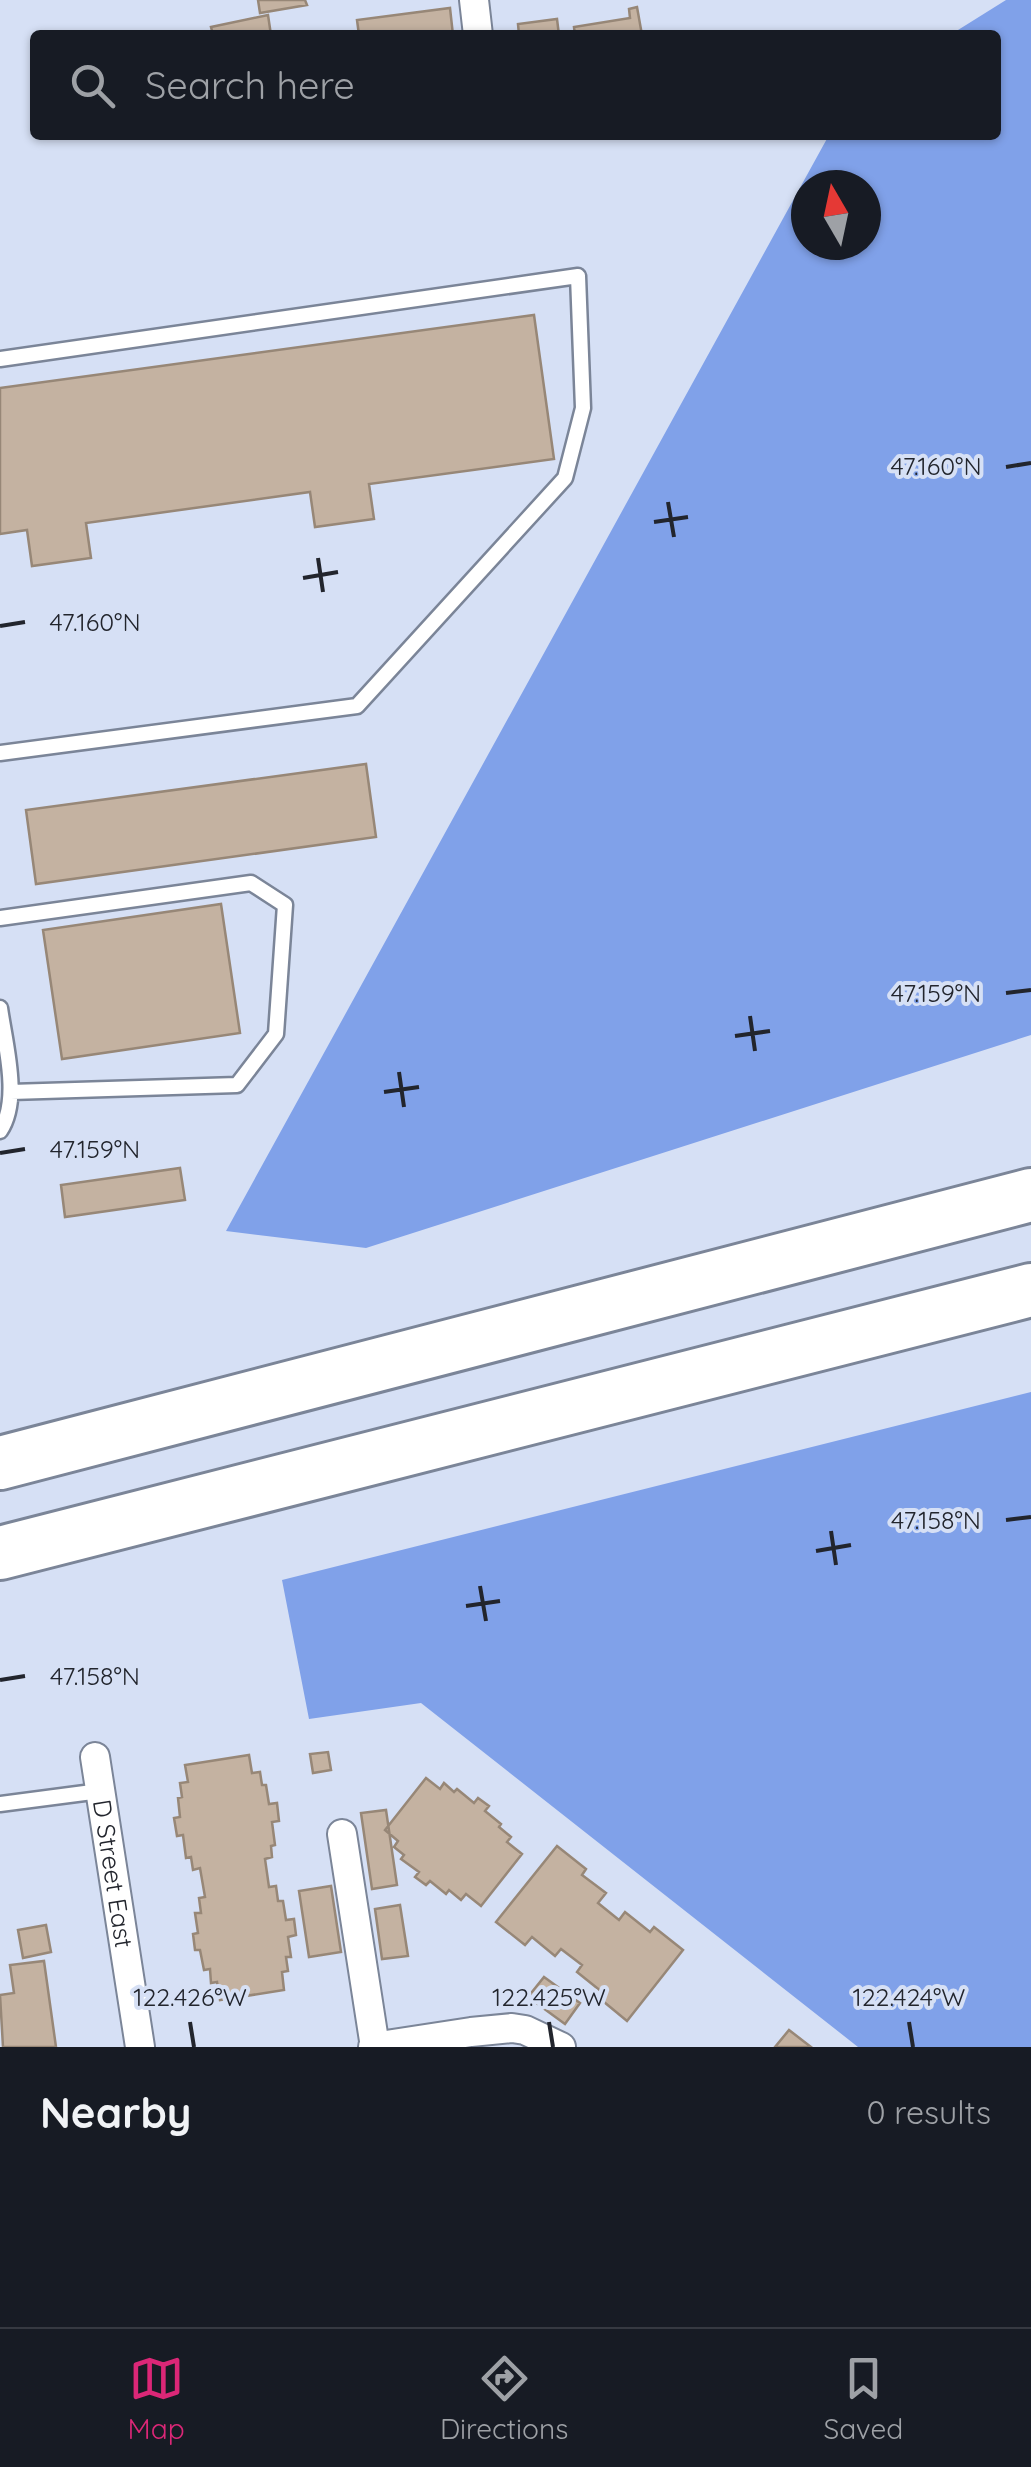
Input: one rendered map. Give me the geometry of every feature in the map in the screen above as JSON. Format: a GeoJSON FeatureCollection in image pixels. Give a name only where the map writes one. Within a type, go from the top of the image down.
{"type":"FeatureCollection","features":[{"type":"Feature","properties":{"kind":"highway"},"geometry":{"type":"LineString","coordinates":[[0,1462],[1031,1195]]}},
{"type":"Feature","properties":{"kind":"highway"},"geometry":{"type":"LineString","coordinates":[[0,1553],[1031,1290]]}},
{"type":"Feature","properties":{"kind":"street"},"geometry":{"type":"LineString","coordinates":[[474,0],[477,30]]}},
{"type":"Feature","properties":{"kind":"street","name":"D Street East"},"geometry":{"type":"LineString","coordinates":[[95,1758],[140,2047]]}},
{"type":"Feature","properties":{"kind":"street"},"geometry":{"type":"LineString","coordinates":[[342,1834],[375,2047],[512,2028],[561,2047]]}},
{"type":"Feature","properties":{"kind":"lane"},"geometry":{"type":"LineString","coordinates":[[0,358],[578,276],[583,408],[565,478],[358,706],[0,753]]}},
{"type":"Feature","properties":{"kind":"lane"},"geometry":{"type":"LineString","coordinates":[[0,918],[251,883],[286,905],[276,1034],[237,1085],[11,1092]]}},
{"type":"Feature","properties":{"kind":"lane"},"geometry":{"type":"LineString","coordinates":[[0,1008],[11,1092],[10,1108],[0,1131]]}},
{"type":"Feature","properties":{"kind":"lane"},"geometry":{"type":"LineString","coordinates":[[0,1804],[100,1791]]}},
{"type":"Feature","properties":{"kind":"shaded area"},"geometry":{"type":"Polygon","coordinates":[[[1006,0],[1031,0],[1031,1035],[366,1248],[226,1231],[791,204],[791,260],[881,260],[881,170],[810,170],[826,140],[1001,140],[1001,30],[958,30],[1006,0]]]}},
{"type":"Feature","properties":{"kind":"shaded area"},"geometry":{"type":"Polygon","coordinates":[[[1031,1392],[1031,2047],[858,2047],[421,1703],[309,1719],[282,1580],[1031,1392]]]}},
{"type":"Feature","properties":{"kind":"building"},"geometry":{"type":"Polygon","coordinates":[[[258,0],[305,0],[307,5],[260,13],[258,0]]]}},
{"type":"Feature","properties":{"kind":"building"},"geometry":{"type":"Polygon","coordinates":[[[637,7],[641,30],[574,30],[574,27],[630,18],[629,9],[637,7]]]}},
{"type":"Feature","properties":{"kind":"building"},"geometry":{"type":"Polygon","coordinates":[[[450,8],[452,30],[358,30],[357,20],[450,8]]]}},
{"type":"Feature","properties":{"kind":"building"},"geometry":{"type":"Polygon","coordinates":[[[268,15],[270,30],[212,30],[211,27],[268,15]]]}},
{"type":"Feature","properties":{"kind":"building"},"geometry":{"type":"Polygon","coordinates":[[[557,19],[558,30],[519,30],[518,24],[557,19]]]}},
{"type":"Feature","properties":{"kind":"building"},"geometry":{"type":"Polygon","coordinates":[[[534,315],[554,459],[369,484],[374,519],[315,527],[310,492],[86,523],[91,558],[32,566],[27,530],[0,534],[0,388],[534,315]]]}},
{"type":"Feature","properties":{"kind":"building"},"geometry":{"type":"Polygon","coordinates":[[[366,764],[376,837],[36,884],[26,810],[366,764]]]}},
{"type":"Feature","properties":{"kind":"building"},"geometry":{"type":"Polygon","coordinates":[[[221,904],[240,1033],[62,1059],[43,930],[221,904]]]}},
{"type":"Feature","properties":{"kind":"building"},"geometry":{"type":"Polygon","coordinates":[[[180,1168],[185,1200],[65,1217],[61,1185],[180,1168]]]}},
{"type":"Feature","properties":{"kind":"building"},"geometry":{"type":"Polygon","coordinates":[[[328,1752],[331,1770],[313,1773],[310,1754],[328,1752]]]}},
{"type":"Feature","properties":{"kind":"building"},"geometry":{"type":"Polygon","coordinates":[[[249,1755],[252,1773],[260,1772],[262,1785],[266,1785],[269,1804],[277,1803],[279,1821],[272,1822],[275,1845],[271,1846],[272,1857],[265,1859],[269,1887],[276,1886],[286,1920],[294,1919],[296,1935],[288,1937],[291,1957],[286,1957],[288,1971],[282,1972],[284,1990],[220,2000],[217,1982],[211,1983],[210,1969],[204,1970],[200,1950],[195,1950],[195,1913],[201,1913],[199,1898],[205,1897],[200,1868],[193,1870],[191,1857],[186,1858],[183,1835],[177,1836],[174,1818],[180,1817],[180,1783],[188,1782],[185,1765],[249,1755]]]}},
{"type":"Feature","properties":{"kind":"building"},"geometry":{"type":"Polygon","coordinates":[[[426,1778],[440,1789],[444,1783],[474,1803],[478,1798],[489,1806],[485,1811],[501,1824],[499,1827],[511,1837],[507,1842],[522,1854],[481,1906],[466,1894],[461,1900],[449,1890],[446,1894],[430,1881],[426,1885],[415,1877],[419,1872],[401,1859],[404,1855],[394,1847],[398,1841],[385,1830],[426,1778]]]}},
{"type":"Feature","properties":{"kind":"building"},"geometry":{"type":"Polygon","coordinates":[[[386,1810],[397,1885],[372,1889],[361,1813],[386,1810]]]}},
{"type":"Feature","properties":{"kind":"building"},"geometry":{"type":"Polygon","coordinates":[[[557,1846],[586,1869],[582,1875],[606,1893],[598,1903],[619,1920],[625,1912],[650,1932],[654,1927],[683,1950],[627,2021],[598,1997],[602,1992],[577,1972],[582,1965],[561,1949],[555,1956],[532,1937],[525,1945],[496,1922],[557,1846]]]}},
{"type":"Feature","properties":{"kind":"building"},"geometry":{"type":"Polygon","coordinates":[[[331,1886],[341,1952],[309,1957],[299,1891],[331,1886]]]}},
{"type":"Feature","properties":{"kind":"building"},"geometry":{"type":"Polygon","coordinates":[[[400,1905],[408,1956],[382,1959],[375,1909],[400,1905]]]}},
{"type":"Feature","properties":{"kind":"building"},"geometry":{"type":"Polygon","coordinates":[[[46,1925],[51,1952],[23,1958],[18,1930],[46,1925]]]}},
{"type":"Feature","properties":{"kind":"building"},"geometry":{"type":"Polygon","coordinates":[[[44,1961],[56,2047],[3,2047],[0,1995],[14,1993],[10,1965],[44,1961]]]}},
{"type":"Feature","properties":{"kind":"building"},"geometry":{"type":"Polygon","coordinates":[[[544,1977],[580,2003],[565,2024],[528,1997],[544,1977]]]}},
{"type":"Feature","properties":{"kind":"building"},"geometry":{"type":"Polygon","coordinates":[[[789,2030],[811,2047],[775,2047],[789,2030]]]}}]}
